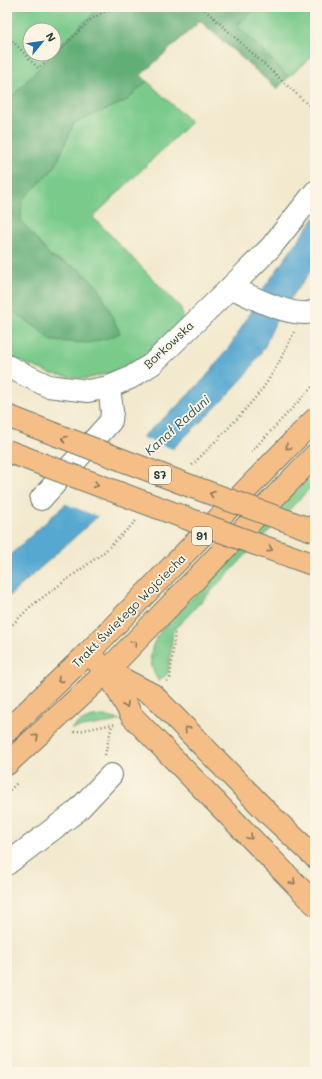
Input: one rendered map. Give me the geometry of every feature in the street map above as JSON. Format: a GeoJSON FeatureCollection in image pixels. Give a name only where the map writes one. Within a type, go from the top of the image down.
{"type":"FeatureCollection","features":[{"type":"Feature","properties":{"kind":"main road","name":"S7"},"geometry":{"type":"LineString","coordinates":[[7,416],[193,487],[315,531]]}},
{"type":"Feature","properties":{"kind":"main road","name":"Trakt Świętego Wojciecha"},"geometry":{"type":"LineString","coordinates":[[7,731],[88,653],[315,419]]}},
{"type":"Feature","properties":{"kind":"main road"},"geometry":{"type":"LineString","coordinates":[[7,451],[243,540],[315,565]]}},
{"type":"Feature","properties":{"kind":"main road","name":"Trakt Świętego Wojciecha"},"geometry":{"type":"LineString","coordinates":[[7,764],[107,671],[315,455]]}},
{"type":"Feature","properties":{"kind":"main road"},"geometry":{"type":"LineString","coordinates":[[88,653],[107,671],[153,695],[249,794],[315,857]]}},
{"type":"Feature","properties":{"kind":"main road"},"geometry":{"type":"LineString","coordinates":[[107,671],[132,716],[315,904]]}},
{"type":"Feature","properties":{"kind":"street"},"geometry":{"type":"LineString","coordinates":[[315,192],[271,247],[240,292],[290,312],[302,314],[315,311]]}},
{"type":"Feature","properties":{"kind":"street","name":"Borkowska"},"geometry":{"type":"LineString","coordinates":[[7,366],[48,386],[88,391],[109,387],[130,378],[152,364],[240,292]]}},
{"type":"Feature","properties":{"kind":"street"},"geometry":{"type":"LineString","coordinates":[[41,499],[111,421],[112,411],[109,387]]}},
{"type":"Feature","properties":{"kind":"street"},"geometry":{"type":"LineString","coordinates":[[7,864],[77,811],[111,775]]}},
{"type":"Feature","properties":{"kind":"path"},"geometry":{"type":"LineString","coordinates":[[7,35],[38,68],[60,50],[90,20],[112,7]]}},
{"type":"Feature","properties":{"kind":"path"},"geometry":{"type":"LineString","coordinates":[[202,7],[315,111]]}},
{"type":"Feature","properties":{"kind":"path"},"geometry":{"type":"LineString","coordinates":[[250,452],[315,384]]}},
{"type":"Feature","properties":{"kind":"path"},"geometry":{"type":"LineString","coordinates":[[153,695],[170,678],[174,632],[180,627]]}},
{"type":"Feature","properties":{"kind":"path"},"geometry":{"type":"LineString","coordinates":[[69,736],[75,731],[126,722],[132,716]]}},
{"type":"Feature","properties":{"kind":"path"},"geometry":{"type":"LineString","coordinates":[[111,775],[104,759],[112,725]]}},
{"type":"Feature","properties":{"kind":"path"},"geometry":{"type":"LineString","coordinates":[[7,793],[20,781]]}},
{"type":"Feature","properties":{"kind":"green space"},"geometry":{"type":"Polygon","coordinates":[[[7,7],[99,7],[62,44],[62,22],[22,22],[22,62],[44,62],[7,102],[7,7]]]}},
{"type":"Feature","properties":{"kind":"green space"},"geometry":{"type":"Polygon","coordinates":[[[99,7],[258,7],[237,25],[289,77],[277,89],[200,21],[141,75],[147,81],[128,100],[74,123],[56,165],[47,176],[22,200],[21,221],[51,257],[79,269],[99,288],[120,333],[89,343],[52,341],[37,328],[7,307],[7,102],[44,62],[62,62],[62,44],[99,7]]]}},
{"type":"Feature","properties":{"kind":"green space"},"geometry":{"type":"Polygon","coordinates":[[[258,7],[299,7],[315,22],[315,54],[289,77],[237,25],[258,7]]]}},
{"type":"Feature","properties":{"kind":"green space"},"geometry":{"type":"Polygon","coordinates":[[[147,81],[191,122],[93,217],[181,308],[184,321],[144,356],[117,371],[86,379],[52,374],[7,356],[7,307],[37,328],[52,341],[79,269],[51,257],[21,221],[21,200],[47,176],[56,165],[74,123],[128,100],[147,81]]]}},
{"type":"Feature","properties":{"kind":"green space"},"geometry":{"type":"Polygon","coordinates":[[[315,469],[315,483],[173,631],[168,673],[159,682],[153,671],[151,651],[159,634],[172,618],[215,574],[218,573],[221,568],[315,469]]]}},
{"type":"Feature","properties":{"kind":"green space"},"geometry":{"type":"Polygon","coordinates":[[[104,716],[120,720],[71,729],[86,719],[104,716]]]}},
{"type":"Feature","properties":{"kind":"water"},"geometry":{"type":"Polygon","coordinates":[[[315,217],[315,265],[288,302],[261,292],[315,217]]]}},
{"type":"Feature","properties":{"kind":"water","name":"Kanał Raduni"},"geometry":{"type":"Polygon","coordinates":[[[253,309],[277,318],[264,348],[245,376],[217,406],[167,454],[7,598],[7,558],[59,510],[173,410],[205,378],[230,346],[253,309]]]}},
{"type":"Feature","properties":{"kind":"pier"},"geometry":{"type":"Polygon","coordinates":[[[139,436],[175,450],[99,517],[64,503],[139,436]]]}}]}
